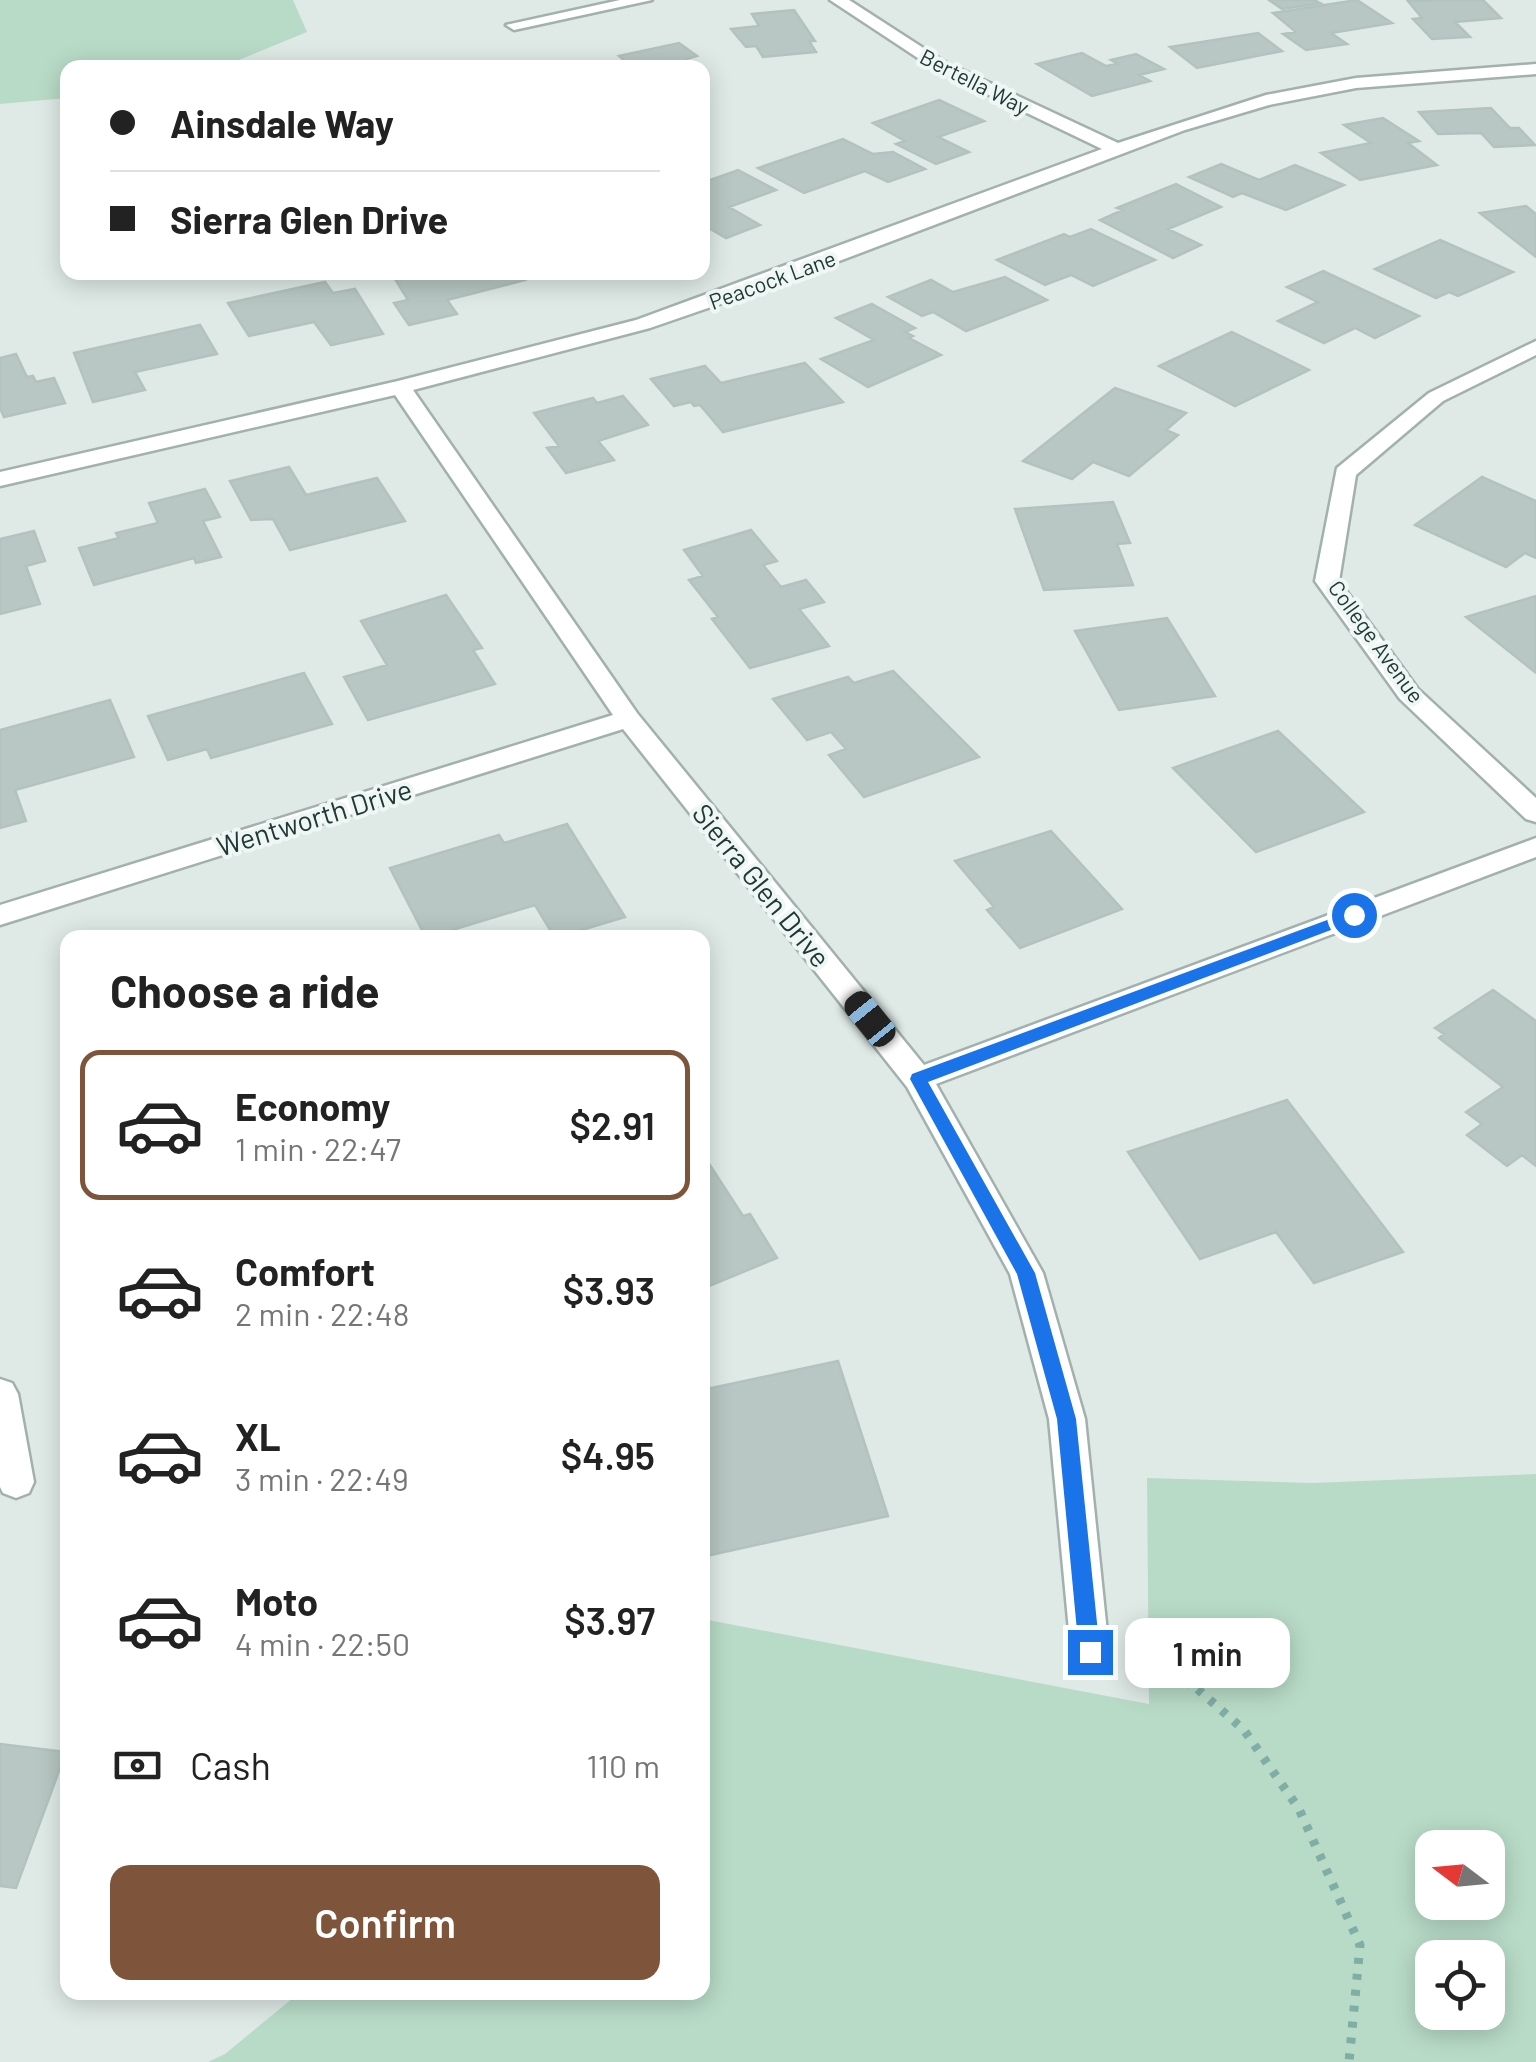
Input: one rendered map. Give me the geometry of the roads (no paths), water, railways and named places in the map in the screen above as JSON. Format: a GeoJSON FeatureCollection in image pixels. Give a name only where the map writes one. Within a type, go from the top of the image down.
{"type":"FeatureCollection","features":[{"type":"Feature","properties":{"kind":"street"},"geometry":{"type":"LineString","coordinates":[[514,25],[644,0]]}},
{"type":"Feature","properties":{"kind":"street","name":"Bertella Way"},"geometry":{"type":"LineString","coordinates":[[838,0],[938,65],[1118,150]]}},
{"type":"Feature","properties":{"kind":"street","name":"Peacock Lane"},"geometry":{"type":"LineString","coordinates":[[0,479],[400,387],[675,314],[1206,117],[1300,92],[1391,80],[1534,71]]}},
{"type":"Feature","properties":{"kind":"street","name":"College Avenue"},"geometry":{"type":"LineString","coordinates":[[1536,347],[1436,397],[1345,473],[1328,581],[1409,694],[1536,813]]}},
{"type":"Feature","properties":{"kind":"street","name":"Sierra Glen Drive"},"geometry":{"type":"LineString","coordinates":[[400,387],[628,719],[918,1079],[1026,1273],[1066,1419],[1090,1652]]}},
{"type":"Feature","properties":{"kind":"street","name":"Wentworth Drive"},"geometry":{"type":"LineString","coordinates":[[0,916],[628,719]]}},
{"type":"Feature","properties":{"kind":"street"},"geometry":{"type":"LineString","coordinates":[[918,1079],[1536,847]]}},
{"type":"Feature","properties":{"kind":"street"},"geometry":{"type":"LineString","coordinates":[[0,1394],[16,1482]]}}]}
